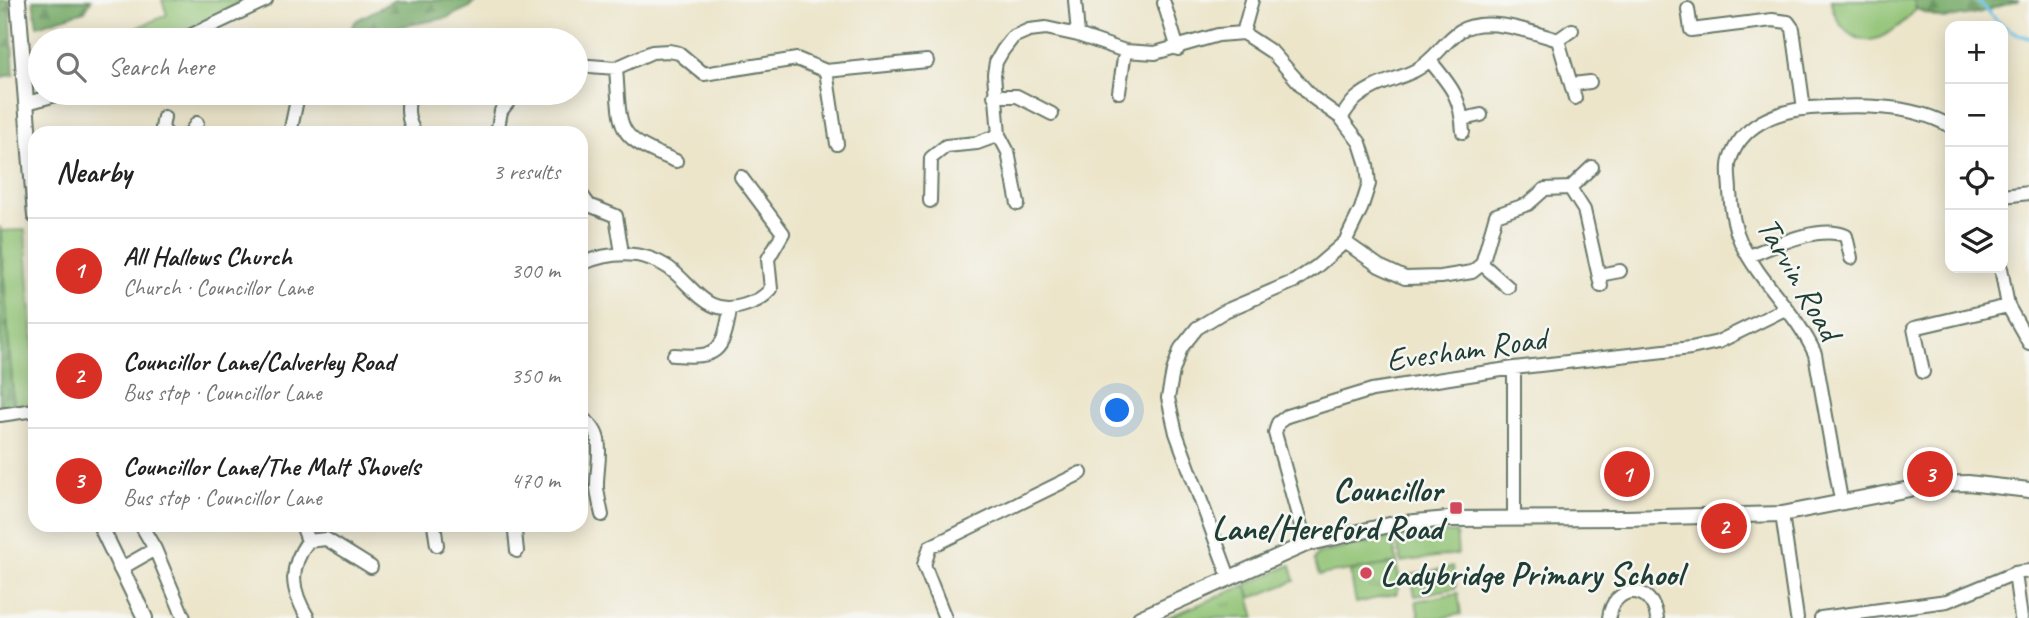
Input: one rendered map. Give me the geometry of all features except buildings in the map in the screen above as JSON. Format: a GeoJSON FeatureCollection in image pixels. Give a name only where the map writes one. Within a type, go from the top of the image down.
{"type":"FeatureCollection","features":[{"type":"Feature","properties":{"kind":"street"},"geometry":{"type":"LineString","coordinates":[[18,0],[29,126]]}},
{"type":"Feature","properties":{"kind":"street"},"geometry":{"type":"LineString","coordinates":[[206,28],[266,0]]}},
{"type":"Feature","properties":{"kind":"street"},"geometry":{"type":"LineString","coordinates":[[1075,0],[1078,34]]}},
{"type":"Feature","properties":{"kind":"street"},"geometry":{"type":"LineString","coordinates":[[1243,33],[1252,0]]}},
{"type":"Feature","properties":{"kind":"street"},"geometry":{"type":"LineString","coordinates":[[1164,3],[1178,49]]}},
{"type":"Feature","properties":{"kind":"street"},"geometry":{"type":"LineString","coordinates":[[1688,9],[1691,30],[1772,20],[1788,22],[1793,29],[1804,109]]}},
{"type":"Feature","properties":{"kind":"street"},"geometry":{"type":"LineString","coordinates":[[1342,118],[1357,97],[1381,83],[1431,62],[1444,44],[1461,30],[1486,25],[1510,25],[1558,40]]}},
{"type":"Feature","properties":{"kind":"street"},"geometry":{"type":"LineString","coordinates":[[1018,204],[1008,152],[999,135],[994,96],[996,62],[1013,37],[1029,30],[1046,28],[1078,34],[1125,51],[1155,54],[1218,36],[1243,33],[1272,52],[1312,97],[1342,118],[1360,143],[1367,165],[1369,184],[1345,243],[1295,281],[1226,311],[1197,328],[1181,348],[1173,371],[1168,398],[1176,433],[1229,577]]}},
{"type":"Feature","properties":{"kind":"street"},"geometry":{"type":"LineString","coordinates":[[1558,40],[1572,30]]}},
{"type":"Feature","properties":{"kind":"street"},"geometry":{"type":"LineString","coordinates":[[1558,40],[1575,98]]}},
{"type":"Feature","properties":{"kind":"street"},"geometry":{"type":"LineString","coordinates":[[588,66],[616,68],[652,52],[668,51],[679,53],[704,74],[797,59],[825,71],[927,61]]}},
{"type":"Feature","properties":{"kind":"street"},"geometry":{"type":"LineString","coordinates":[[1119,92],[1125,51]]}},
{"type":"Feature","properties":{"kind":"street"},"geometry":{"type":"LineString","coordinates":[[1431,62],[1454,89],[1462,125],[1481,116]]}},
{"type":"Feature","properties":{"kind":"street"},"geometry":{"type":"LineString","coordinates":[[616,68],[623,131],[646,149],[676,161]]}},
{"type":"Feature","properties":{"kind":"street"},"geometry":{"type":"LineString","coordinates":[[825,71],[837,144]]}},
{"type":"Feature","properties":{"kind":"street"},"geometry":{"type":"LineString","coordinates":[[1573,84],[1590,82]]}},
{"type":"Feature","properties":{"kind":"street"},"geometry":{"type":"LineString","coordinates":[[994,96],[1017,96],[1052,114]]}},
{"type":"Feature","properties":{"kind":"street"},"geometry":{"type":"LineString","coordinates":[[291,126],[296,105]]}},
{"type":"Feature","properties":{"kind":"street"},"geometry":{"type":"LineString","coordinates":[[408,105],[412,126]]}},
{"type":"Feature","properties":{"kind":"street"},"geometry":{"type":"LineString","coordinates":[[498,126],[501,111],[506,105]]}},
{"type":"Feature","properties":{"kind":"street","name":"Tarvin Road"},"geometry":{"type":"LineString","coordinates":[[1841,500],[1815,354],[1807,336],[1749,256],[1735,227],[1729,162],[1739,142],[1753,126],[1772,116],[1804,109],[1840,106],[1907,111],[1935,117],[1945,122]]}},
{"type":"Feature","properties":{"kind":"street"},"geometry":{"type":"LineString","coordinates":[[162,126],[164,117]]}},
{"type":"Feature","properties":{"kind":"street"},"geometry":{"type":"LineString","coordinates":[[930,201],[931,158],[946,146],[977,143],[999,135]]}},
{"type":"Feature","properties":{"kind":"street"},"geometry":{"type":"LineString","coordinates":[[1345,243],[1379,266],[1405,278],[1472,272],[1482,264],[1492,212],[1528,204],[1545,189],[1570,188],[1592,167]]}},
{"type":"Feature","properties":{"kind":"street"},"geometry":{"type":"LineString","coordinates":[[588,261],[622,253],[649,258],[668,267],[707,303],[730,310],[762,299],[771,289],[768,259],[783,233],[741,177]]}},
{"type":"Feature","properties":{"kind":"street"},"geometry":{"type":"LineString","coordinates":[[1570,188],[1584,210],[1600,281],[1620,271]]}},
{"type":"Feature","properties":{"kind":"street"},"geometry":{"type":"LineString","coordinates":[[2008,195],[2029,193]]}},
{"type":"Feature","properties":{"kind":"street"},"geometry":{"type":"LineString","coordinates":[[588,204],[616,216],[622,253]]}},
{"type":"Feature","properties":{"kind":"street"},"geometry":{"type":"LineString","coordinates":[[1749,256],[1794,237],[1838,232],[1846,236],[1851,258]]}},
{"type":"Feature","properties":{"kind":"street"},"geometry":{"type":"LineString","coordinates":[[1482,264],[1507,287]]}},
{"type":"Feature","properties":{"kind":"street"},"geometry":{"type":"LineString","coordinates":[[2002,273],[2008,306],[2029,343]]}},
{"type":"Feature","properties":{"kind":"street"},"geometry":{"type":"LineString","coordinates":[[1923,372],[1914,328],[2008,306]]}},
{"type":"Feature","properties":{"kind":"street","name":"Evesham Road"},"geometry":{"type":"LineString","coordinates":[[1306,544],[1275,433],[1278,422],[1282,419],[1372,390],[1514,368],[1691,348],[1718,342],[1786,309]]}},
{"type":"Feature","properties":{"kind":"street"},"geometry":{"type":"LineString","coordinates":[[674,355],[702,357],[717,348],[726,337],[730,310]]}},
{"type":"Feature","properties":{"kind":"street"},"geometry":{"type":"LineString","coordinates":[[1514,368],[1514,518]]}},
{"type":"Feature","properties":{"kind":"street"},"geometry":{"type":"LineString","coordinates":[[0,415],[28,411]]}},
{"type":"Feature","properties":{"kind":"street"},"geometry":{"type":"LineString","coordinates":[[588,422],[596,433],[600,448],[597,489],[602,515]]}},
{"type":"Feature","properties":{"kind":"street"},"geometry":{"type":"LineString","coordinates":[[945,618],[924,565],[930,548],[1081,473]]}},
{"type":"Feature","properties":{"kind":"street"},"geometry":{"type":"LineString","coordinates":[[1140,618],[1306,544],[1352,532],[1412,522],[1782,514],[1841,500],[1935,484],[1968,483],[2029,490]]}},
{"type":"Feature","properties":{"kind":"street"},"geometry":{"type":"LineString","coordinates":[[1782,514],[1797,618]]}},
{"type":"Feature","properties":{"kind":"street"},"geometry":{"type":"LineString","coordinates":[[103,532],[145,618]]}},
{"type":"Feature","properties":{"kind":"street"},"geometry":{"type":"LineString","coordinates":[[145,532],[156,549],[184,618]]}},
{"type":"Feature","properties":{"kind":"street"},"geometry":{"type":"LineString","coordinates":[[305,532],[308,541]]}},
{"type":"Feature","properties":{"kind":"street"},"geometry":{"type":"LineString","coordinates":[[435,532],[437,545]]}},
{"type":"Feature","properties":{"kind":"street"},"geometry":{"type":"LineString","coordinates":[[516,532],[517,551]]}},
{"type":"Feature","properties":{"kind":"street"},"geometry":{"type":"LineString","coordinates":[[308,618],[295,589],[294,572],[297,556],[308,541],[327,539],[370,567]]}},
{"type":"Feature","properties":{"kind":"street"},"geometry":{"type":"LineString","coordinates":[[120,569],[156,549]]}},
{"type":"Feature","properties":{"kind":"street"},"geometry":{"type":"LineString","coordinates":[[1821,618],[1903,613],[1947,601],[2015,573],[2029,571]]}},
{"type":"Feature","properties":{"kind":"street"},"geometry":{"type":"LineString","coordinates":[[2015,573],[2021,618]]}},
{"type":"Feature","properties":{"kind":"street"},"geometry":{"type":"LineString","coordinates":[[1609,618],[1611,606],[1620,596],[1633,591],[1647,596],[1655,608],[1657,618]]}},
{"type":"Feature","properties":{"kind":"green space"},"geometry":{"type":"Polygon","coordinates":[[[0,0],[10,0],[14,75],[0,77],[0,0]]]}},
{"type":"Feature","properties":{"kind":"green space"},"geometry":{"type":"Polygon","coordinates":[[[33,0],[91,0],[85,11],[37,26],[33,0]]]}},
{"type":"Feature","properties":{"kind":"green space"},"geometry":{"type":"Polygon","coordinates":[[[162,0],[246,0],[189,28],[136,28],[167,15],[162,0]]]}},
{"type":"Feature","properties":{"kind":"green space"},"geometry":{"type":"Polygon","coordinates":[[[395,0],[477,0],[470,7],[446,18],[393,28],[353,28],[357,20],[395,0]]]}},
{"type":"Feature","properties":{"kind":"green space"},"geometry":{"type":"Polygon","coordinates":[[[1831,0],[1914,0],[1916,9],[1886,35],[1863,40],[1847,32],[1841,25],[1831,0]]]}},
{"type":"Feature","properties":{"kind":"green space"},"geometry":{"type":"Polygon","coordinates":[[[1914,0],[2020,0],[1978,13],[1943,19],[1916,9],[1914,0]]]}},
{"type":"Feature","properties":{"kind":"green space"},"geometry":{"type":"Polygon","coordinates":[[[0,226],[14,407],[0,409],[0,226]]]}},
{"type":"Feature","properties":{"kind":"green space"},"geometry":{"type":"Polygon","coordinates":[[[25,230],[28,272],[28,404],[14,407],[0,231],[25,230]]]}},
{"type":"Feature","properties":{"kind":"green space"},"geometry":{"type":"Polygon","coordinates":[[[1456,532],[1458,554],[1401,562],[1397,540],[1401,536],[1456,532]]]}},
{"type":"Feature","properties":{"kind":"green space"},"geometry":{"type":"Polygon","coordinates":[[[1389,538],[1394,544],[1397,563],[1319,575],[1314,560],[1318,554],[1389,538]]]}},
{"type":"Feature","properties":{"kind":"green space"},"geometry":{"type":"Polygon","coordinates":[[[1397,563],[1400,585],[1396,594],[1356,603],[1350,571],[1397,563]]]}},
{"type":"Feature","properties":{"kind":"green space"},"geometry":{"type":"Polygon","coordinates":[[[1291,565],[1295,581],[1251,598],[1246,585],[1291,565]]]}},
{"type":"Feature","properties":{"kind":"green space"},"geometry":{"type":"Polygon","coordinates":[[[1453,567],[1456,588],[1415,596],[1411,575],[1453,567]]]}},
{"type":"Feature","properties":{"kind":"green space"},"geometry":{"type":"Polygon","coordinates":[[[1246,585],[1255,618],[1166,618],[1246,585]]]}},
{"type":"Feature","properties":{"kind":"green space"},"geometry":{"type":"Polygon","coordinates":[[[1458,593],[1461,614],[1419,618],[1416,601],[1458,593]]]}},
{"type":"Feature","properties":{"kind":"waterway"},"geometry":{"type":"LineString","coordinates":[[1976,0],[2000,23],[2029,38]]}},
{"type":"Feature","properties":{"kind":"place","name":"All Hallows Church"},"geometry":{"type":"Point","coordinates":[1627,474]}},
{"type":"Feature","properties":{"kind":"place","name":"Councillor Lane/The Malt Shovels"},"geometry":{"type":"Point","coordinates":[1930,474]}},
{"type":"Feature","properties":{"kind":"place","name":"Councillor Lane/Hereford Road"},"geometry":{"type":"Point","coordinates":[1456,508]}},
{"type":"Feature","properties":{"kind":"place","name":"Councillor Lane/Calverley Road"},"geometry":{"type":"Point","coordinates":[1724,526]}},
{"type":"Feature","properties":{"kind":"place","name":"Ladybridge Primary School"},"geometry":{"type":"Point","coordinates":[1366,573]}}]}
